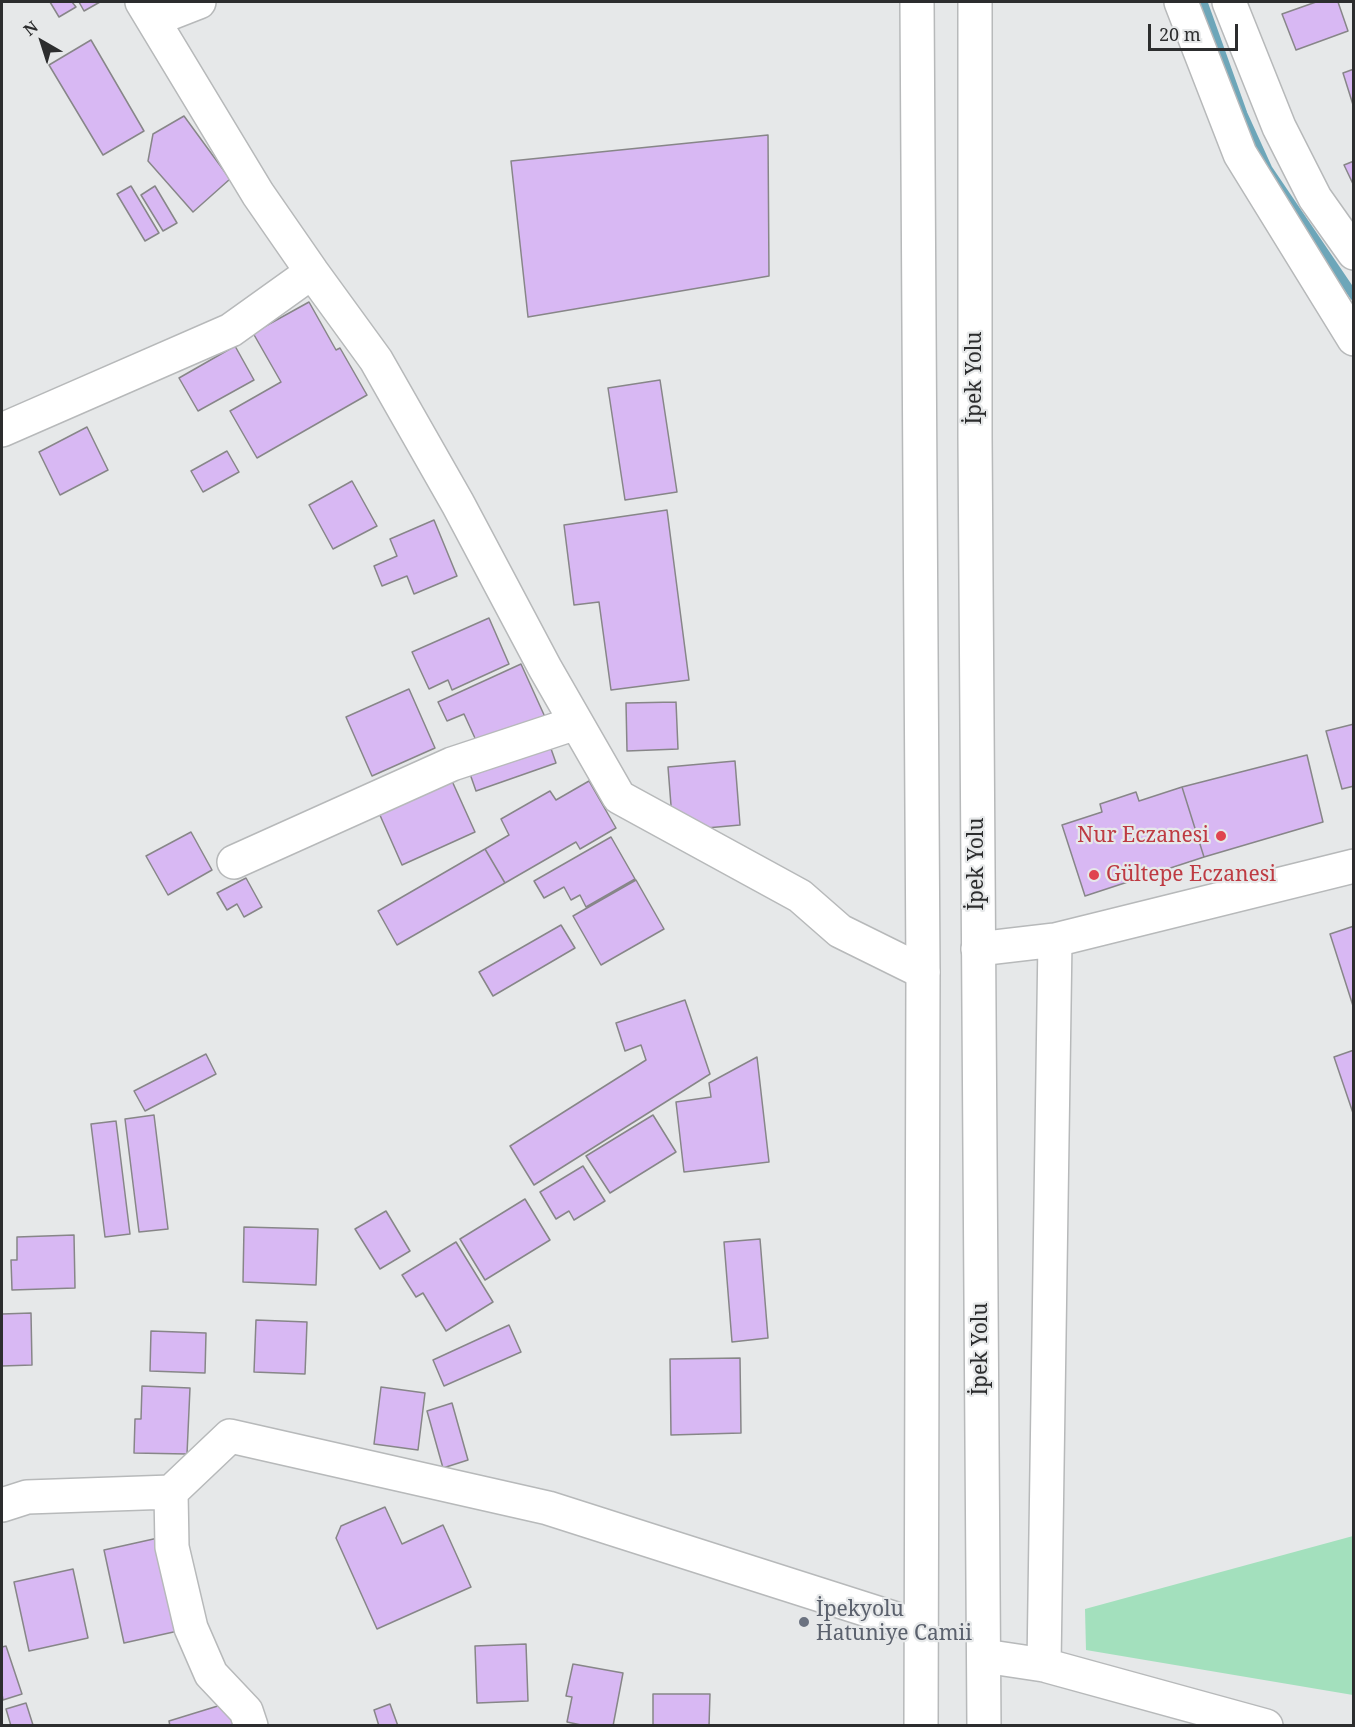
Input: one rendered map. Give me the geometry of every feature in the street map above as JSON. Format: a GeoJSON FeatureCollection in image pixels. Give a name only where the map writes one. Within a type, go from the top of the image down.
{"type":"FeatureCollection","features":[{"type":"Feature","properties":{"kind":"main road"},"geometry":{"type":"LineString","coordinates":[[199,2],[147,11],[258,195],[376,360],[458,504],[545,668],[619,797],[800,896],[840,931],[923,972]]}},
{"type":"Feature","properties":{"kind":"main road"},"geometry":{"type":"LineString","coordinates":[[917,2],[923,972],[921,1725]]}},
{"type":"Feature","properties":{"kind":"main road","name":"İpek Yolu"},"geometry":{"type":"LineString","coordinates":[[975,2],[975,449],[984,1725]]}},
{"type":"Feature","properties":{"kind":"main road"},"geometry":{"type":"LineString","coordinates":[[1181,2],[1240,154],[1353,339]]}},
{"type":"Feature","properties":{"kind":"main road"},"geometry":{"type":"LineString","coordinates":[[1229,2],[1285,137],[1315,198],[1353,253]]}},
{"type":"Feature","properties":{"kind":"main road"},"geometry":{"type":"LineString","coordinates":[[2,430],[231,330],[312,273]]}},
{"type":"Feature","properties":{"kind":"main road"},"geometry":{"type":"LineString","coordinates":[[234,862],[452,764],[576,723]]}},
{"type":"Feature","properties":{"kind":"main road"},"geometry":{"type":"LineString","coordinates":[[978,949],[1055,940],[1353,866]]}},
{"type":"Feature","properties":{"kind":"main road"},"geometry":{"type":"LineString","coordinates":[[1044,1665],[1055,940]]}},
{"type":"Feature","properties":{"kind":"main road"},"geometry":{"type":"LineString","coordinates":[[2,1505],[27,1497],[171,1492],[230,1436],[548,1508],[921,1628]]}},
{"type":"Feature","properties":{"kind":"main road"},"geometry":{"type":"LineString","coordinates":[[171,1492],[172,1547],[191,1628],[211,1674],[246,1711],[251,1725]]}},
{"type":"Feature","properties":{"kind":"main road"},"geometry":{"type":"LineString","coordinates":[[984,1656],[1044,1665],[1266,1725]]}},
{"type":"Feature","properties":{"kind":"green space"},"geometry":{"type":"Polygon","coordinates":[[[1353,1536],[1353,1695],[1086,1650],[1085,1609],[1353,1536]]]}},
{"type":"Feature","properties":{"kind":"building"},"geometry":{"type":"Polygon","coordinates":[[[50,2],[72,2],[76,7],[59,17],[50,2]]]}},
{"type":"Feature","properties":{"kind":"building"},"geometry":{"type":"Polygon","coordinates":[[[79,2],[100,2],[84,11],[79,2]]]}},
{"type":"Feature","properties":{"kind":"building"},"geometry":{"type":"Polygon","coordinates":[[[1316,2],[1338,2],[1348,31],[1296,50],[1282,14],[1316,2]]]}},
{"type":"Feature","properties":{"kind":"building"},"geometry":{"type":"Polygon","coordinates":[[[91,40],[144,131],[103,155],[49,65],[91,40]]]}},
{"type":"Feature","properties":{"kind":"building"},"geometry":{"type":"Polygon","coordinates":[[[1354,69],[1354,108],[1343,73],[1354,69]]]}},
{"type":"Feature","properties":{"kind":"building"},"geometry":{"type":"Polygon","coordinates":[[[184,116],[230,179],[193,212],[148,161],[153,134],[184,116]]]}},
{"type":"Feature","properties":{"kind":"building"},"geometry":{"type":"Polygon","coordinates":[[[768,135],[769,276],[528,317],[511,161],[768,135]]]}},
{"type":"Feature","properties":{"kind":"building"},"geometry":{"type":"Polygon","coordinates":[[[1354,161],[1354,186],[1344,165],[1354,161]]]}},
{"type":"Feature","properties":{"kind":"building"},"geometry":{"type":"Polygon","coordinates":[[[131,186],[159,233],[145,241],[117,194],[131,186]]]}},
{"type":"Feature","properties":{"kind":"building"},"geometry":{"type":"Polygon","coordinates":[[[155,186],[177,223],[163,231],[141,195],[155,186]]]}},
{"type":"Feature","properties":{"kind":"building"},"geometry":{"type":"Polygon","coordinates":[[[309,302],[336,350],[340,348],[367,395],[257,458],[230,411],[281,382],[253,333],[309,302]]]}},
{"type":"Feature","properties":{"kind":"building"},"geometry":{"type":"Polygon","coordinates":[[[235,346],[254,380],[198,411],[179,378],[235,346]]]}},
{"type":"Feature","properties":{"kind":"building"},"geometry":{"type":"Polygon","coordinates":[[[660,380],[677,492],[625,500],[608,388],[660,380]]]}},
{"type":"Feature","properties":{"kind":"building"},"geometry":{"type":"Polygon","coordinates":[[[87,427],[108,470],[60,495],[39,452],[87,427]]]}},
{"type":"Feature","properties":{"kind":"building"},"geometry":{"type":"Polygon","coordinates":[[[227,451],[239,472],[203,492],[191,471],[227,451]]]}},
{"type":"Feature","properties":{"kind":"building"},"geometry":{"type":"Polygon","coordinates":[[[352,481],[377,526],[333,549],[309,505],[352,481]]]}},
{"type":"Feature","properties":{"kind":"building"},"geometry":{"type":"Polygon","coordinates":[[[667,510],[689,680],[611,690],[599,602],[574,605],[564,525],[667,510]]]}},
{"type":"Feature","properties":{"kind":"building"},"geometry":{"type":"Polygon","coordinates":[[[434,520],[457,576],[414,594],[407,576],[382,586],[374,566],[397,556],[390,539],[434,520]]]}},
{"type":"Feature","properties":{"kind":"building"},"geometry":{"type":"Polygon","coordinates":[[[489,618],[509,664],[452,690],[448,680],[429,689],[412,652],[489,618]]]}},
{"type":"Feature","properties":{"kind":"building"},"geometry":{"type":"Polygon","coordinates":[[[521,664],[545,717],[479,747],[464,714],[447,721],[438,702],[521,664]]]}},
{"type":"Feature","properties":{"kind":"building"},"geometry":{"type":"Polygon","coordinates":[[[409,689],[435,748],[372,776],[346,717],[409,689]]]}},
{"type":"Feature","properties":{"kind":"building"},"geometry":{"type":"Polygon","coordinates":[[[676,702],[678,749],[627,751],[626,703],[676,702]]]}},
{"type":"Feature","properties":{"kind":"building"},"geometry":{"type":"Polygon","coordinates":[[[1354,724],[1354,786],[1342,789],[1326,731],[1354,724]]]}},
{"type":"Feature","properties":{"kind":"building"},"geometry":{"type":"Polygon","coordinates":[[[549,743],[556,763],[476,791],[469,771],[549,743]]]}},
{"type":"Feature","properties":{"kind":"building"},"geometry":{"type":"Polygon","coordinates":[[[1307,755],[1323,822],[1204,857],[1182,787],[1307,755]]]}},
{"type":"Feature","properties":{"kind":"building"},"geometry":{"type":"Polygon","coordinates":[[[735,761],[740,825],[673,831],[668,767],[735,761]]]}},
{"type":"Feature","properties":{"kind":"building"},"geometry":{"type":"Polygon","coordinates":[[[452,781],[475,832],[402,865],[379,813],[452,781]]]}},
{"type":"Feature","properties":{"kind":"building"},"geometry":{"type":"Polygon","coordinates":[[[589,781],[616,828],[580,849],[576,842],[505,883],[485,849],[509,835],[501,819],[550,791],[556,800],[589,781]]]}},
{"type":"Feature","properties":{"kind":"building"},"geometry":{"type":"Polygon","coordinates":[[[1182,787],[1204,857],[1085,896],[1062,825],[1102,812],[1100,804],[1136,792],[1139,801],[1182,787]]]}},
{"type":"Feature","properties":{"kind":"building"},"geometry":{"type":"Polygon","coordinates":[[[191,832],[212,870],[168,895],[146,856],[191,832]]]}},
{"type":"Feature","properties":{"kind":"building"},"geometry":{"type":"Polygon","coordinates":[[[611,837],[635,879],[586,907],[580,895],[571,900],[564,887],[544,898],[534,881],[611,837]]]}},
{"type":"Feature","properties":{"kind":"building"},"geometry":{"type":"Polygon","coordinates":[[[485,849],[505,883],[397,945],[378,911],[485,849]]]}},
{"type":"Feature","properties":{"kind":"building"},"geometry":{"type":"Polygon","coordinates":[[[246,878],[262,907],[244,917],[237,904],[227,910],[217,893],[246,878]]]}},
{"type":"Feature","properties":{"kind":"building"},"geometry":{"type":"Polygon","coordinates":[[[636,880],[664,929],[601,965],[573,916],[636,880]]]}},
{"type":"Feature","properties":{"kind":"building"},"geometry":{"type":"Polygon","coordinates":[[[561,925],[575,948],[493,996],[479,972],[561,925]]]}},
{"type":"Feature","properties":{"kind":"building"},"geometry":{"type":"Polygon","coordinates":[[[1354,926],[1354,1009],[1330,934],[1354,926]]]}},
{"type":"Feature","properties":{"kind":"building"},"geometry":{"type":"Polygon","coordinates":[[[685,1000],[710,1074],[534,1185],[510,1146],[646,1060],[641,1045],[625,1051],[616,1023],[685,1000]]]}},
{"type":"Feature","properties":{"kind":"building"},"geometry":{"type":"Polygon","coordinates":[[[1354,1050],[1354,1116],[1334,1057],[1354,1050]]]}},
{"type":"Feature","properties":{"kind":"building"},"geometry":{"type":"Polygon","coordinates":[[[206,1054],[216,1074],[145,1111],[134,1091],[206,1054]]]}},
{"type":"Feature","properties":{"kind":"building"},"geometry":{"type":"Polygon","coordinates":[[[757,1057],[769,1162],[684,1172],[676,1102],[711,1097],[709,1083],[757,1057]]]}},
{"type":"Feature","properties":{"kind":"building"},"geometry":{"type":"Polygon","coordinates":[[[154,1115],[168,1229],[139,1232],[125,1119],[154,1115]]]}},
{"type":"Feature","properties":{"kind":"building"},"geometry":{"type":"Polygon","coordinates":[[[653,1115],[676,1152],[610,1193],[586,1156],[653,1115]]]}},
{"type":"Feature","properties":{"kind":"building"},"geometry":{"type":"Polygon","coordinates":[[[116,1121],[130,1234],[105,1237],[91,1124],[116,1121]]]}},
{"type":"Feature","properties":{"kind":"building"},"geometry":{"type":"Polygon","coordinates":[[[583,1166],[605,1201],[574,1220],[569,1211],[556,1219],[540,1192],[583,1166]]]}},
{"type":"Feature","properties":{"kind":"building"},"geometry":{"type":"Polygon","coordinates":[[[525,1199],[550,1240],[485,1280],[460,1239],[525,1199]]]}},
{"type":"Feature","properties":{"kind":"building"},"geometry":{"type":"Polygon","coordinates":[[[386,1211],[410,1251],[380,1269],[355,1229],[386,1211]]]}},
{"type":"Feature","properties":{"kind":"building"},"geometry":{"type":"Polygon","coordinates":[[[244,1227],[318,1229],[316,1285],[243,1282],[244,1227]]]}},
{"type":"Feature","properties":{"kind":"building"},"geometry":{"type":"Polygon","coordinates":[[[74,1235],[75,1288],[12,1290],[11,1260],[17,1260],[17,1237],[74,1235]]]}},
{"type":"Feature","properties":{"kind":"building"},"geometry":{"type":"Polygon","coordinates":[[[760,1239],[768,1338],[732,1342],[724,1242],[760,1239]]]}},
{"type":"Feature","properties":{"kind":"building"},"geometry":{"type":"Polygon","coordinates":[[[456,1242],[493,1302],[446,1331],[423,1293],[416,1297],[402,1275],[456,1242]]]}},
{"type":"Feature","properties":{"kind":"building"},"geometry":{"type":"Polygon","coordinates":[[[31,1313],[32,1365],[2,1366],[2,1314],[31,1313]]]}},
{"type":"Feature","properties":{"kind":"building"},"geometry":{"type":"Polygon","coordinates":[[[256,1320],[307,1322],[305,1374],[254,1372],[256,1320]]]}},
{"type":"Feature","properties":{"kind":"building"},"geometry":{"type":"Polygon","coordinates":[[[509,1325],[521,1352],[444,1386],[433,1360],[509,1325]]]}},
{"type":"Feature","properties":{"kind":"building"},"geometry":{"type":"Polygon","coordinates":[[[151,1331],[206,1333],[205,1373],[150,1371],[151,1331]]]}},
{"type":"Feature","properties":{"kind":"building"},"geometry":{"type":"Polygon","coordinates":[[[740,1358],[741,1433],[671,1435],[670,1359],[740,1358]]]}},
{"type":"Feature","properties":{"kind":"building"},"geometry":{"type":"Polygon","coordinates":[[[142,1386],[190,1388],[187,1454],[134,1453],[135,1419],[141,1419],[142,1386]]]}},
{"type":"Feature","properties":{"kind":"building"},"geometry":{"type":"Polygon","coordinates":[[[381,1387],[425,1393],[418,1450],[374,1444],[381,1387]]]}},
{"type":"Feature","properties":{"kind":"building"},"geometry":{"type":"Polygon","coordinates":[[[452,1403],[468,1460],[443,1468],[427,1411],[452,1403]]]}},
{"type":"Feature","properties":{"kind":"building"},"geometry":{"type":"Polygon","coordinates":[[[385,1507],[402,1544],[443,1525],[471,1587],[377,1629],[336,1538],[341,1526],[385,1507]]]}},
{"type":"Feature","properties":{"kind":"building"},"geometry":{"type":"Polygon","coordinates":[[[158,1538],[178,1631],[124,1643],[104,1550],[158,1538]]]}},
{"type":"Feature","properties":{"kind":"building"},"geometry":{"type":"Polygon","coordinates":[[[73,1569],[88,1638],[29,1651],[14,1582],[73,1569]]]}},
{"type":"Feature","properties":{"kind":"building"},"geometry":{"type":"Polygon","coordinates":[[[526,1644],[528,1701],[477,1703],[475,1646],[526,1644]]]}},
{"type":"Feature","properties":{"kind":"building"},"geometry":{"type":"Polygon","coordinates":[[[6,1646],[22,1694],[3,1700],[2,1647],[6,1646]]]}},
{"type":"Feature","properties":{"kind":"building"},"geometry":{"type":"Polygon","coordinates":[[[573,1664],[623,1673],[613,1726],[586,1726],[567,1722],[572,1697],[566,1696],[573,1664]]]}},
{"type":"Feature","properties":{"kind":"building"},"geometry":{"type":"Polygon","coordinates":[[[653,1694],[710,1694],[709,1726],[653,1726],[653,1694]]]}},
{"type":"Feature","properties":{"kind":"building"},"geometry":{"type":"Polygon","coordinates":[[[234,1701],[241,1726],[170,1726],[169,1721],[234,1701]]]}},
{"type":"Feature","properties":{"kind":"building"},"geometry":{"type":"Polygon","coordinates":[[[26,1703],[33,1725],[11,1726],[6,1709],[26,1703]]]}},
{"type":"Feature","properties":{"kind":"building"},"geometry":{"type":"Polygon","coordinates":[[[390,1704],[398,1726],[379,1726],[374,1710],[390,1704]]]}},
{"type":"Feature","properties":{"kind":"waterway"},"geometry":{"type":"LineString","coordinates":[[1203,2],[1243,114],[1268,169],[1354,296]]}},
{"type":"Feature","properties":{"kind":"place","name":"Nur Eczanesi"},"geometry":{"type":"Point","coordinates":[1221,836]}},
{"type":"Feature","properties":{"kind":"place","name":"Gültepe Eczanesi"},"geometry":{"type":"Point","coordinates":[1094,875]}},
{"type":"Feature","properties":{"kind":"place","name":"İpekyolu Hatuniye Camii"},"geometry":{"type":"Point","coordinates":[804,1622]}}]}
